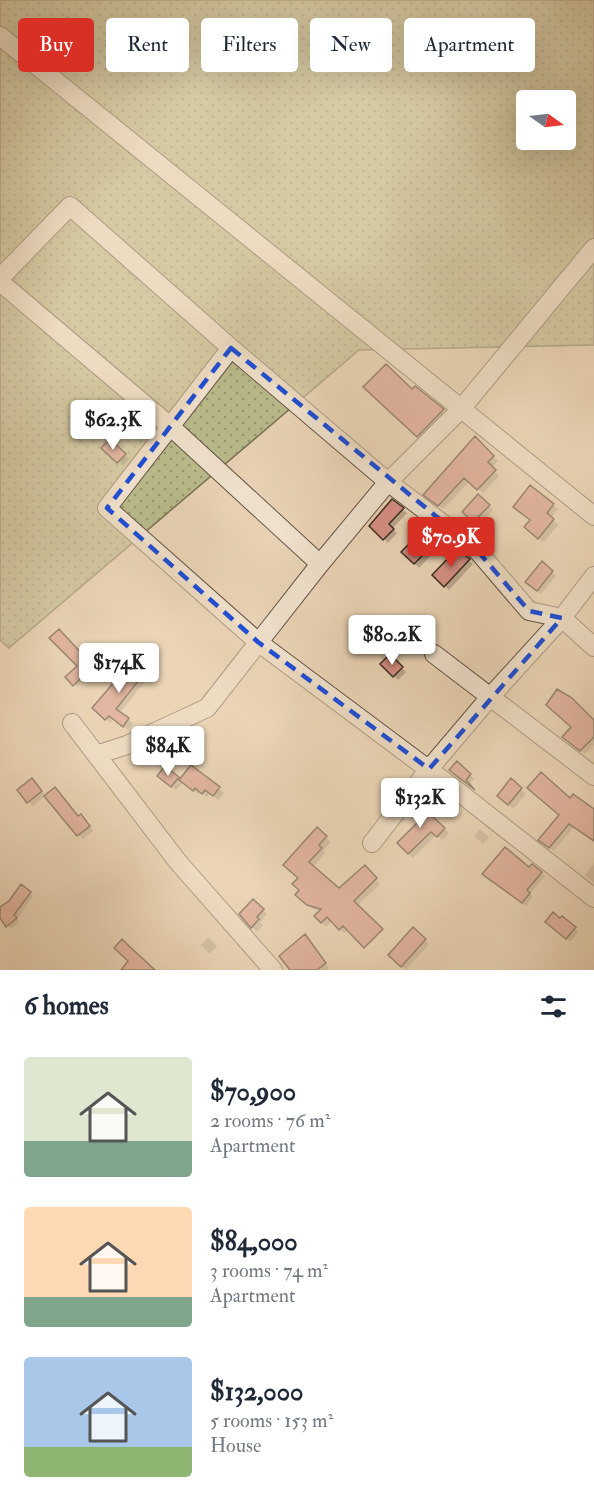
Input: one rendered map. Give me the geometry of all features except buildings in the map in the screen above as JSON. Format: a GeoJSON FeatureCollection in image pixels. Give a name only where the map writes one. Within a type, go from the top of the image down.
{"type":"FeatureCollection","features":[{"type":"Feature","properties":{"kind":"street"},"geometry":{"type":"LineString","coordinates":[[0,36],[594,516]]}},
{"type":"Feature","properties":{"kind":"street"},"geometry":{"type":"LineString","coordinates":[[320,564],[170,426],[0,280],[70,206],[388,482],[476,549],[529,611],[562,618],[594,647]]}},
{"type":"Feature","properties":{"kind":"street"},"geometry":{"type":"LineString","coordinates":[[96,755],[127,745],[207,708],[320,564],[388,482],[461,409],[594,248]]}},
{"type":"Feature","properties":{"kind":"street"},"geometry":{"type":"LineString","coordinates":[[231,348],[107,508],[258,642],[429,769],[594,898]]}},
{"type":"Feature","properties":{"kind":"street"},"geometry":{"type":"LineString","coordinates":[[372,843],[429,769],[490,697],[562,618],[594,576]]}},
{"type":"Feature","properties":{"kind":"street"},"geometry":{"type":"LineString","coordinates":[[434,654],[594,776]]}},
{"type":"Feature","properties":{"kind":"street"},"geometry":{"type":"LineString","coordinates":[[72,723],[178,862],[273,970]]}},
{"type":"Feature","properties":{"kind":"highlighted area"},"geometry":{"type":"Polygon","coordinates":[[[231,348],[476,549],[529,611],[562,618],[429,769],[258,642],[107,508],[231,348]]]}},
{"type":"Feature","properties":{"kind":"green space"},"geometry":{"type":"Polygon","coordinates":[[[0,0],[594,0],[594,345],[359,350],[9,648],[0,640],[0,0]]]}}]}
